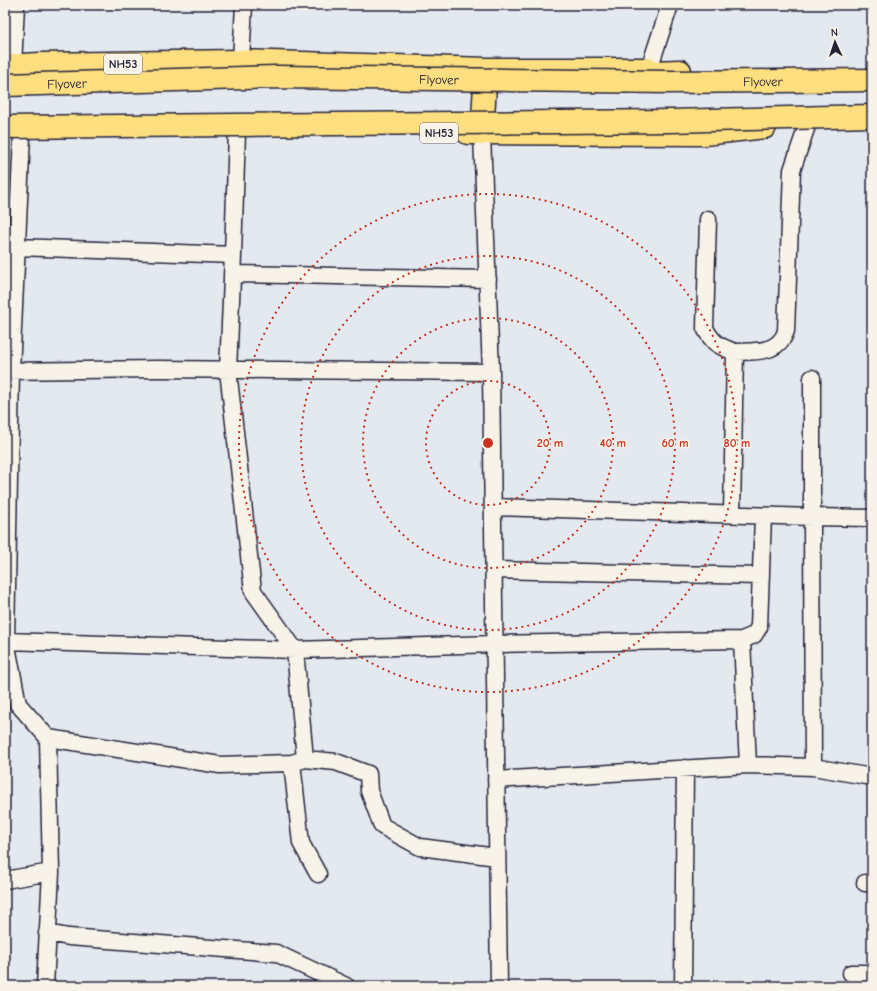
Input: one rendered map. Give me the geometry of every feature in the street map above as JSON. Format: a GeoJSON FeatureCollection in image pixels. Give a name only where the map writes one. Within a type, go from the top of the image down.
{"type":"FeatureCollection","features":[{"type":"Feature","properties":{"kind":"highway","name":"NH53"},"geometry":{"type":"LineString","coordinates":[[8,72],[40,64],[241,61],[486,69],[649,69],[650,72],[872,70]]}},
{"type":"Feature","properties":{"kind":"highway"},"geometry":{"type":"LineString","coordinates":[[482,134],[486,69]]}},
{"type":"Feature","properties":{"kind":"highway","name":"Flyover"},"geometry":{"type":"LineString","coordinates":[[8,72],[669,82],[872,80]]}},
{"type":"Feature","properties":{"kind":"highway","name":"NH53"},"geometry":{"type":"LineString","coordinates":[[11,133],[872,116]]}},
{"type":"Feature","properties":{"kind":"highway","name":"NH53"},"geometry":{"type":"LineString","coordinates":[[11,133],[251,131],[482,134],[704,134],[808,123],[872,123]]}},
{"type":"Feature","properties":{"kind":"street"},"geometry":{"type":"LineString","coordinates":[[8,72],[16,5]]}},
{"type":"Feature","properties":{"kind":"street"},"geometry":{"type":"LineString","coordinates":[[241,61],[244,5]]}},
{"type":"Feature","properties":{"kind":"street"},"geometry":{"type":"LineString","coordinates":[[649,69],[670,5]]}},
{"type":"Feature","properties":{"kind":"street"},"geometry":{"type":"LineString","coordinates":[[708,219],[705,328],[710,338],[721,347],[735,352],[765,350],[776,345],[782,339],[786,331],[792,170],[808,123]]}},
{"type":"Feature","properties":{"kind":"street"},"geometry":{"type":"LineString","coordinates":[[237,132],[228,370],[253,591],[296,650],[301,843],[318,874]]}},
{"type":"Feature","properties":{"kind":"street"},"geometry":{"type":"LineString","coordinates":[[11,133],[17,247],[8,371],[5,641],[18,704],[48,738],[220,765],[299,761],[336,762],[368,774],[369,791],[382,826],[420,847],[497,857]]}},
{"type":"Feature","properties":{"kind":"street"},"geometry":{"type":"LineString","coordinates":[[482,134],[492,372],[499,986]]}},
{"type":"Feature","properties":{"kind":"street"},"geometry":{"type":"LineString","coordinates":[[17,247],[233,255]]}},
{"type":"Feature","properties":{"kind":"street"},"geometry":{"type":"LineString","coordinates":[[232,274],[488,279]]}},
{"type":"Feature","properties":{"kind":"street"},"geometry":{"type":"LineString","coordinates":[[732,514],[735,352]]}},
{"type":"Feature","properties":{"kind":"street"},"geometry":{"type":"LineString","coordinates":[[8,371],[158,369],[492,372]]}},
{"type":"Feature","properties":{"kind":"street"},"geometry":{"type":"LineString","coordinates":[[812,378],[814,767]]}},
{"type":"Feature","properties":{"kind":"street"},"geometry":{"type":"LineString","coordinates":[[494,507],[870,518]]}},
{"type":"Feature","properties":{"kind":"street"},"geometry":{"type":"LineString","coordinates":[[5,641],[296,650],[495,644],[742,640],[754,635],[759,627],[763,516]]}},
{"type":"Feature","properties":{"kind":"street"},"geometry":{"type":"LineString","coordinates":[[494,570],[761,576]]}},
{"type":"Feature","properties":{"kind":"street"},"geometry":{"type":"LineString","coordinates":[[742,640],[748,765]]}},
{"type":"Feature","properties":{"kind":"street"},"geometry":{"type":"LineString","coordinates":[[45,986],[51,872],[48,738]]}},
{"type":"Feature","properties":{"kind":"street"},"geometry":{"type":"LineString","coordinates":[[496,780],[748,765],[814,767],[872,777]]}},
{"type":"Feature","properties":{"kind":"street"},"geometry":{"type":"LineString","coordinates":[[683,986],[685,768]]}},
{"type":"Feature","properties":{"kind":"street"},"geometry":{"type":"LineString","coordinates":[[5,880],[51,872]]}},
{"type":"Feature","properties":{"kind":"street"},"geometry":{"type":"LineString","coordinates":[[47,933],[69,937],[276,953],[346,986]]}},
{"type":"Feature","properties":{"kind":"street"},"geometry":{"type":"LineString","coordinates":[[852,973],[872,973]]}}]}
